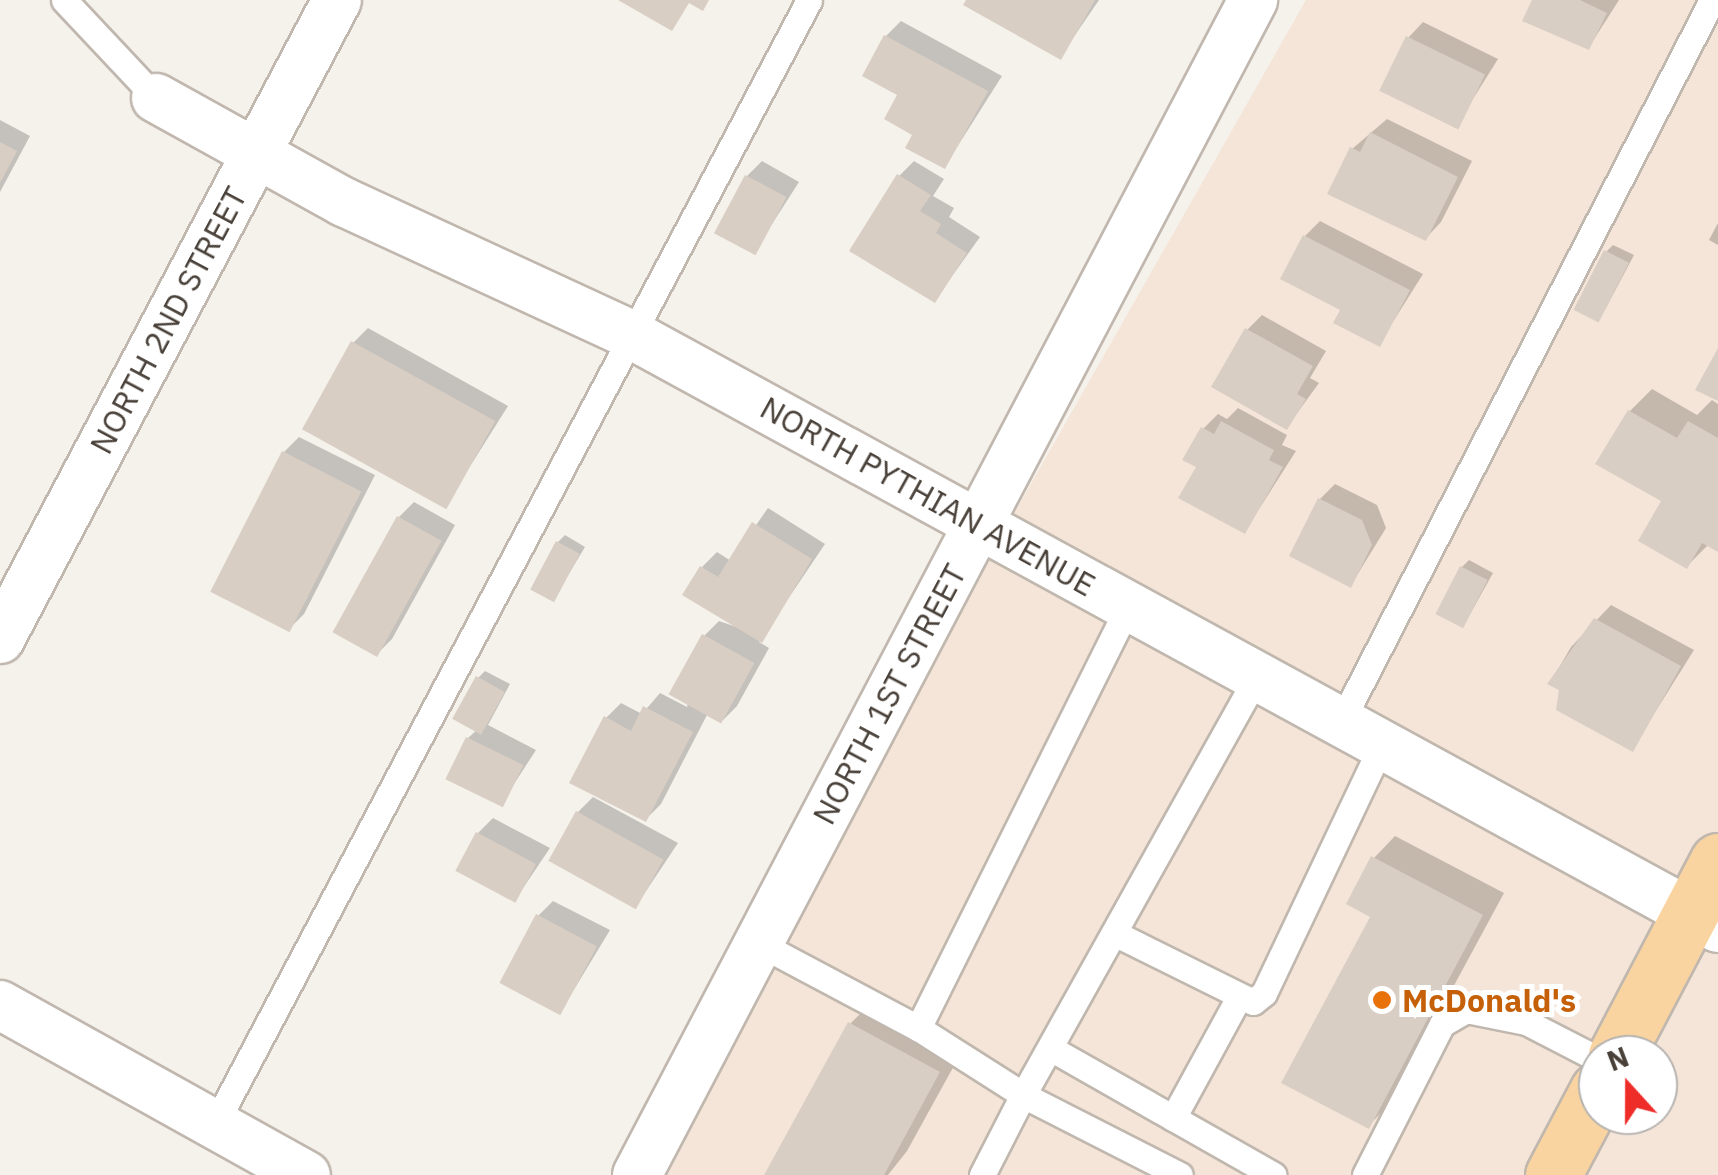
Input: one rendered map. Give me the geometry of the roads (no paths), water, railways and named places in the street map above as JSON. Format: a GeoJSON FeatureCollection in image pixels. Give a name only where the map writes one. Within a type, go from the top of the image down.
{"type":"FeatureCollection","features":[{"type":"Feature","properties":{"kind":"main road"},"geometry":{"type":"LineString","coordinates":[[1629,1035],[1704,921],[1718,862]]}},
{"type":"Feature","properties":{"kind":"main road"},"geometry":{"type":"LineString","coordinates":[[1553,1175],[1578,1128]]}},
{"type":"Feature","properties":{"kind":"street","name":"NORTH 2ND STREET"},"geometry":{"type":"LineString","coordinates":[[0,640],[337,0]]}},
{"type":"Feature","properties":{"kind":"street","name":"NORTH 1ST STREET"},"geometry":{"type":"LineString","coordinates":[[637,1175],[1253,0]]}},
{"type":"Feature","properties":{"kind":"street","name":"NORTH PYTHIAN AVENUE"},"geometry":{"type":"LineString","coordinates":[[156,98],[344,202],[632,335],[1704,921]]}},
{"type":"Feature","properties":{"kind":"street"},"geometry":{"type":"LineString","coordinates":[[0,1005],[306,1175]]}},
{"type":"Feature","properties":{"kind":"lane"},"geometry":{"type":"LineString","coordinates":[[64,0],[156,98]]}},
{"type":"Feature","properties":{"kind":"lane"},"geometry":{"type":"LineString","coordinates":[[215,1124],[809,0]]}},
{"type":"Feature","properties":{"kind":"lane"},"geometry":{"type":"LineString","coordinates":[[1341,722],[1712,0]]}},
{"type":"Feature","properties":{"kind":"lane"},"geometry":{"type":"LineString","coordinates":[[918,1028],[1129,606]]}},
{"type":"Feature","properties":{"kind":"lane"},"geometry":{"type":"LineString","coordinates":[[982,1175],[1256,676]]}},
{"type":"Feature","properties":{"kind":"lane"},"geometry":{"type":"LineString","coordinates":[[1114,933],[1238,999],[1253,1002],[1264,992],[1382,744]]}},
{"type":"Feature","properties":{"kind":"lane"},"geometry":{"type":"LineString","coordinates":[[758,943],[918,1028],[1023,1095],[1180,1175]]}},
{"type":"Feature","properties":{"kind":"lane"},"geometry":{"type":"LineString","coordinates":[[1173,1118],[1238,999]]}},
{"type":"Feature","properties":{"kind":"lane"},"geometry":{"type":"LineString","coordinates":[[1366,1175],[1442,1024],[1466,1010],[1526,1022],[1578,1049]]}},
{"type":"Feature","properties":{"kind":"lane"},"geometry":{"type":"LineString","coordinates":[[1050,1048],[1274,1175]]}},
{"type":"Feature","properties":{"kind":"place","name":"McDonald's"},"geometry":{"type":"Point","coordinates":[1382,1000]}}]}
